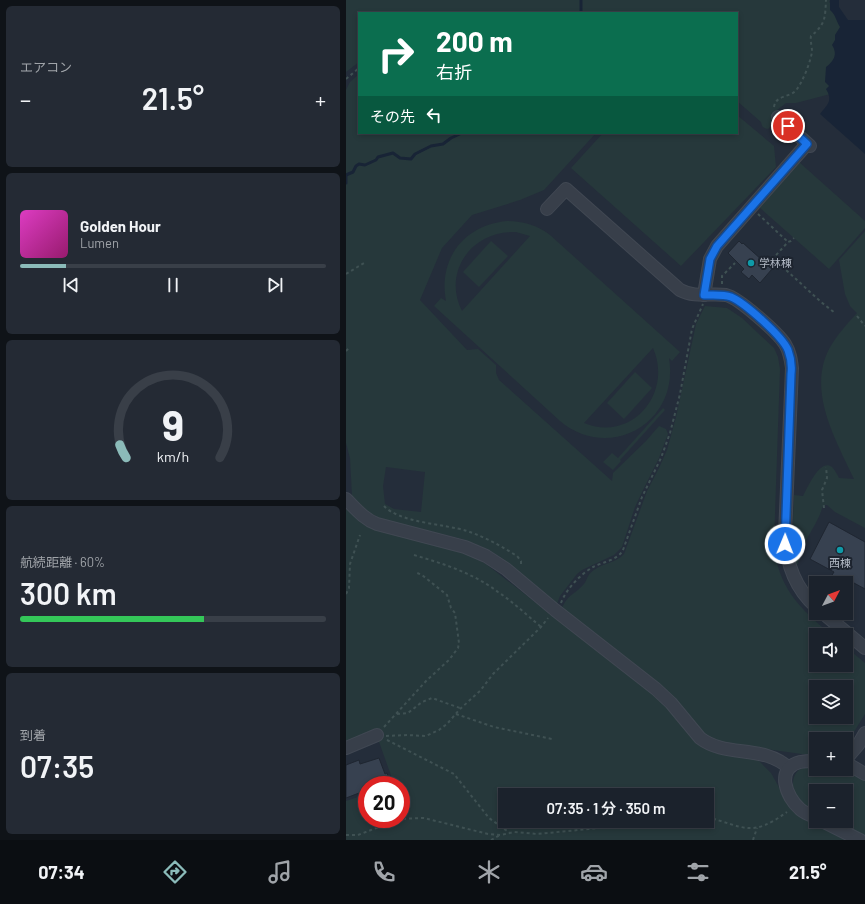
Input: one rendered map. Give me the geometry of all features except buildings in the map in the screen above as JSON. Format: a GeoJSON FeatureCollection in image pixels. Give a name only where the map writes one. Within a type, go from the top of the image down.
{"type":"FeatureCollection","features":[{"type":"Feature","properties":{"kind":"lane"},"geometry":{"type":"LineString","coordinates":[[702,302],[710,259],[717,246],[809,145],[778,117]]}},
{"type":"Feature","properties":{"kind":"lane"},"geometry":{"type":"LineString","coordinates":[[547,209],[566,188],[676,287],[702,302],[726,296],[742,304],[780,338],[786,346],[790,355],[791,374],[785,536],[786,552],[790,569],[797,584],[809,599]]}},
{"type":"Feature","properties":{"kind":"lane"},"geometry":{"type":"LineString","coordinates":[[346,499],[361,515],[377,524],[465,547],[486,556],[506,569],[553,613],[656,689],[671,703],[705,742],[715,746],[773,756],[782,761],[789,768]]}},
{"type":"Feature","properties":{"kind":"lane"},"geometry":{"type":"LineString","coordinates":[[831,620],[865,648]]}},
{"type":"Feature","properties":{"kind":"lane"},"geometry":{"type":"LineString","coordinates":[[853,751],[858,746],[865,732]]}},
{"type":"Feature","properties":{"kind":"lane"},"geometry":{"type":"LineString","coordinates":[[346,748],[379,736]]}},
{"type":"Feature","properties":{"kind":"lane"},"geometry":{"type":"LineString","coordinates":[[809,761],[801,762],[789,768],[785,776],[786,787],[796,805],[809,814]]}},
{"type":"Feature","properties":{"kind":"lane"},"geometry":{"type":"LineString","coordinates":[[853,767],[865,774]]}},
{"type":"Feature","properties":{"kind":"lane"},"geometry":{"type":"LineString","coordinates":[[836,828],[860,840]]}},
{"type":"Feature","properties":{"kind":"path"},"geometry":{"type":"LineString","coordinates":[[778,117],[774,104],[780,97],[794,92],[800,82],[810,56],[811,36],[819,30],[825,20],[826,0]]}},
{"type":"Feature","properties":{"kind":"path"},"geometry":{"type":"LineString","coordinates":[[346,79],[358,69]]}},
{"type":"Feature","properties":{"kind":"path"},"geometry":{"type":"LineString","coordinates":[[751,208],[788,242]]}},
{"type":"Feature","properties":{"kind":"path"},"geometry":{"type":"LineString","coordinates":[[768,264],[788,242],[794,238]]}},
{"type":"Feature","properties":{"kind":"path"},"geometry":{"type":"LineString","coordinates":[[773,258],[816,298],[835,313]]}},
{"type":"Feature","properties":{"kind":"path"},"geometry":{"type":"LineString","coordinates":[[722,284],[722,276],[735,262]]}},
{"type":"Feature","properties":{"kind":"path"},"geometry":{"type":"LineString","coordinates":[[346,274],[364,263]]}},
{"type":"Feature","properties":{"kind":"path"},"geometry":{"type":"LineString","coordinates":[[379,736],[426,736],[439,730],[456,714],[460,708],[480,691],[493,674],[541,627],[560,606],[562,599],[578,580],[594,567],[619,556],[623,550],[642,497],[662,458],[680,394],[692,329],[702,302]]}},
{"type":"Feature","properties":{"kind":"path"},"geometry":{"type":"LineString","coordinates":[[857,316],[865,326]]}},
{"type":"Feature","properties":{"kind":"path"},"geometry":{"type":"LineString","coordinates":[[346,351],[349,348]]}},
{"type":"Feature","properties":{"kind":"path"},"geometry":{"type":"LineString","coordinates":[[824,508],[822,488],[827,478],[826,467]]}},
{"type":"Feature","properties":{"kind":"path"},"geometry":{"type":"LineString","coordinates":[[346,594],[349,588],[350,564],[360,535]]}},
{"type":"Feature","properties":{"kind":"path"},"geometry":{"type":"LineString","coordinates":[[414,555],[452,567],[476,577],[498,592],[541,627]]}},
{"type":"Feature","properties":{"kind":"path"},"geometry":{"type":"LineString","coordinates":[[379,736],[396,714],[427,680],[449,660],[458,648],[459,643],[455,613],[451,608],[447,595],[422,575],[415,572]]}},
{"type":"Feature","properties":{"kind":"path"},"geometry":{"type":"LineString","coordinates":[[396,714],[408,713],[422,702],[432,698],[460,708]]}},
{"type":"Feature","properties":{"kind":"path"},"geometry":{"type":"LineString","coordinates":[[456,714],[494,727],[552,739]]}},
{"type":"Feature","properties":{"kind":"path"},"geometry":{"type":"LineString","coordinates":[[379,736],[454,774],[489,818],[510,833]]}},
{"type":"Feature","properties":{"kind":"path"},"geometry":{"type":"LineString","coordinates":[[714,819],[750,829],[774,821],[796,805]]}},
{"type":"Feature","properties":{"kind":"path"},"geometry":{"type":"LineString","coordinates":[[346,835],[358,835],[400,819],[424,818],[488,834],[501,835]]}},
{"type":"Feature","properties":{"kind":"path"},"geometry":{"type":"LineString","coordinates":[[753,840],[757,827]]}},
{"type":"Feature","properties":{"kind":"path"},"geometry":{"type":"LineString","coordinates":[[491,840],[501,835],[510,833],[537,834],[593,828]]}},
{"type":"Feature","properties":{"kind":"shaded area"},"geometry":{"type":"Polygon","coordinates":[[[346,0],[830,0],[829,2],[842,13],[838,92],[796,103],[786,103],[777,110],[773,118],[772,125],[768,129],[763,127],[761,122],[738,102],[738,12],[358,12],[358,63],[346,72],[346,0]]]}},
{"type":"Feature","properties":{"kind":"shaded area"},"geometry":{"type":"Polygon","coordinates":[[[358,75],[358,134],[595,134],[544,190],[520,200],[472,215],[442,248],[420,300],[467,350],[478,349],[496,365],[496,373],[499,380],[612,481],[613,473],[646,441],[659,426],[666,429],[668,434],[659,458],[635,507],[622,547],[614,555],[582,570],[577,574],[560,596],[557,604],[508,563],[489,550],[462,539],[380,519],[367,511],[352,496],[350,458],[346,443],[346,90],[350,82],[358,75]],[[386,467],[383,486],[385,504],[394,509],[421,512],[425,472],[386,467]]]}},
{"type":"Feature","properties":{"kind":"shaded area"},"geometry":{"type":"Polygon","coordinates":[[[738,116],[774,146],[776,167],[681,266],[571,168],[602,134],[738,134],[738,116]]]}},
{"type":"Feature","properties":{"kind":"shaded area"},"geometry":{"type":"Polygon","coordinates":[[[799,162],[865,221],[865,228],[829,269],[759,207],[799,162]]]}},
{"type":"Feature","properties":{"kind":"shaded area"},"geometry":{"type":"Polygon","coordinates":[[[507,221],[530,224],[550,235],[680,352],[672,361],[669,358],[670,381],[664,401],[653,417],[637,429],[619,436],[600,438],[579,433],[560,421],[434,306],[441,298],[446,301],[446,271],[450,258],[457,247],[478,229],[507,221]],[[516,232],[500,233],[486,238],[474,246],[465,256],[459,268],[456,282],[457,296],[462,311],[530,236],[516,232]],[[653,348],[584,423],[602,427],[618,426],[632,420],[644,410],[653,397],[657,382],[658,365],[653,348]]]}},
{"type":"Feature","properties":{"kind":"shaded area"},"geometry":{"type":"Polygon","coordinates":[[[865,231],[865,528],[835,512],[827,505],[823,505],[821,513],[805,542],[799,556],[798,564],[796,565],[792,546],[794,495],[803,496],[811,480],[823,466],[828,465],[832,467],[839,478],[854,479],[826,416],[822,399],[821,382],[823,365],[829,349],[839,334],[857,313],[850,306],[845,294],[839,260],[865,231]]]}},
{"type":"Feature","properties":{"kind":"shaded area"},"geometry":{"type":"Polygon","coordinates":[[[491,241],[508,256],[479,287],[463,272],[491,241]]]}},
{"type":"Feature","properties":{"kind":"shaded area"},"geometry":{"type":"Polygon","coordinates":[[[705,306],[727,308],[742,318],[774,348],[778,357],[780,369],[774,543],[776,559],[785,585],[800,606],[809,615],[809,620],[815,620],[824,628],[809,628],[809,672],[853,672],[853,653],[865,663],[865,714],[853,734],[853,732],[809,732],[809,755],[723,743],[708,737],[562,608],[569,597],[585,583],[591,572],[624,554],[647,491],[667,450],[676,417],[696,324],[705,306]]]}},
{"type":"Feature","properties":{"kind":"shaded area"},"geometry":{"type":"Polygon","coordinates":[[[635,372],[652,388],[624,419],[607,403],[635,372]]]}},
{"type":"Feature","properties":{"kind":"shaded area"},"geometry":{"type":"Polygon","coordinates":[[[663,408],[665,410],[620,460],[621,461],[613,470],[603,462],[612,453],[618,458],[663,408]]]}},
{"type":"Feature","properties":{"kind":"shaded area"},"geometry":{"type":"Polygon","coordinates":[[[346,507],[357,518],[372,529],[454,550],[470,555],[486,564],[652,693],[668,708],[699,745],[712,751],[758,760],[771,773],[790,807],[809,818],[809,828],[828,828],[849,840],[346,840],[346,801],[358,797],[358,828],[410,828],[410,776],[391,776],[378,739],[346,745],[346,507]]]}},
{"type":"Feature","properties":{"kind":"shaded area"},"geometry":{"type":"Polygon","coordinates":[[[809,766],[809,776],[853,775],[865,780],[865,836],[849,828],[853,828],[853,784],[809,784],[809,807],[798,798],[795,793],[793,783],[795,774],[803,768],[809,766]]]}},
{"type":"Feature","properties":{"kind":"water"},"geometry":{"type":"Polygon","coordinates":[[[830,0],[839,0],[839,7],[848,20],[865,20],[865,154],[820,114],[829,102],[826,89],[829,86],[825,82],[826,67],[834,57],[835,51],[832,45],[835,40],[835,35],[840,27],[834,14],[830,10],[830,0]]]}},
{"type":"Feature","properties":{"kind":"waterway"},"geometry":{"type":"LineString","coordinates":[[581,0],[581,12]]}},
{"type":"Feature","properties":{"kind":"waterway"},"geometry":{"type":"LineString","coordinates":[[346,175],[353,172],[359,164],[365,165],[376,160],[378,157],[393,153],[400,158],[411,159],[415,154],[431,146],[443,144],[460,134]]}},
{"type":"Feature","properties":{"kind":"waterway"},"geometry":{"type":"LineString","coordinates":[[346,176],[346,183]]}},
{"type":"Feature","properties":{"kind":"place","name":"学林棟"},"geometry":{"type":"Point","coordinates":[751,263]}},
{"type":"Feature","properties":{"kind":"place","name":"西棟"},"geometry":{"type":"Point","coordinates":[840,550]}},
{"type":"Feature","properties":{"kind":"route"},"geometry":{"type":"LineString","coordinates":[[785,544],[791,374],[790,355],[780,338],[742,304],[731,297],[721,295],[704,295],[710,259],[717,246],[807,144],[788,126]]}}]}
